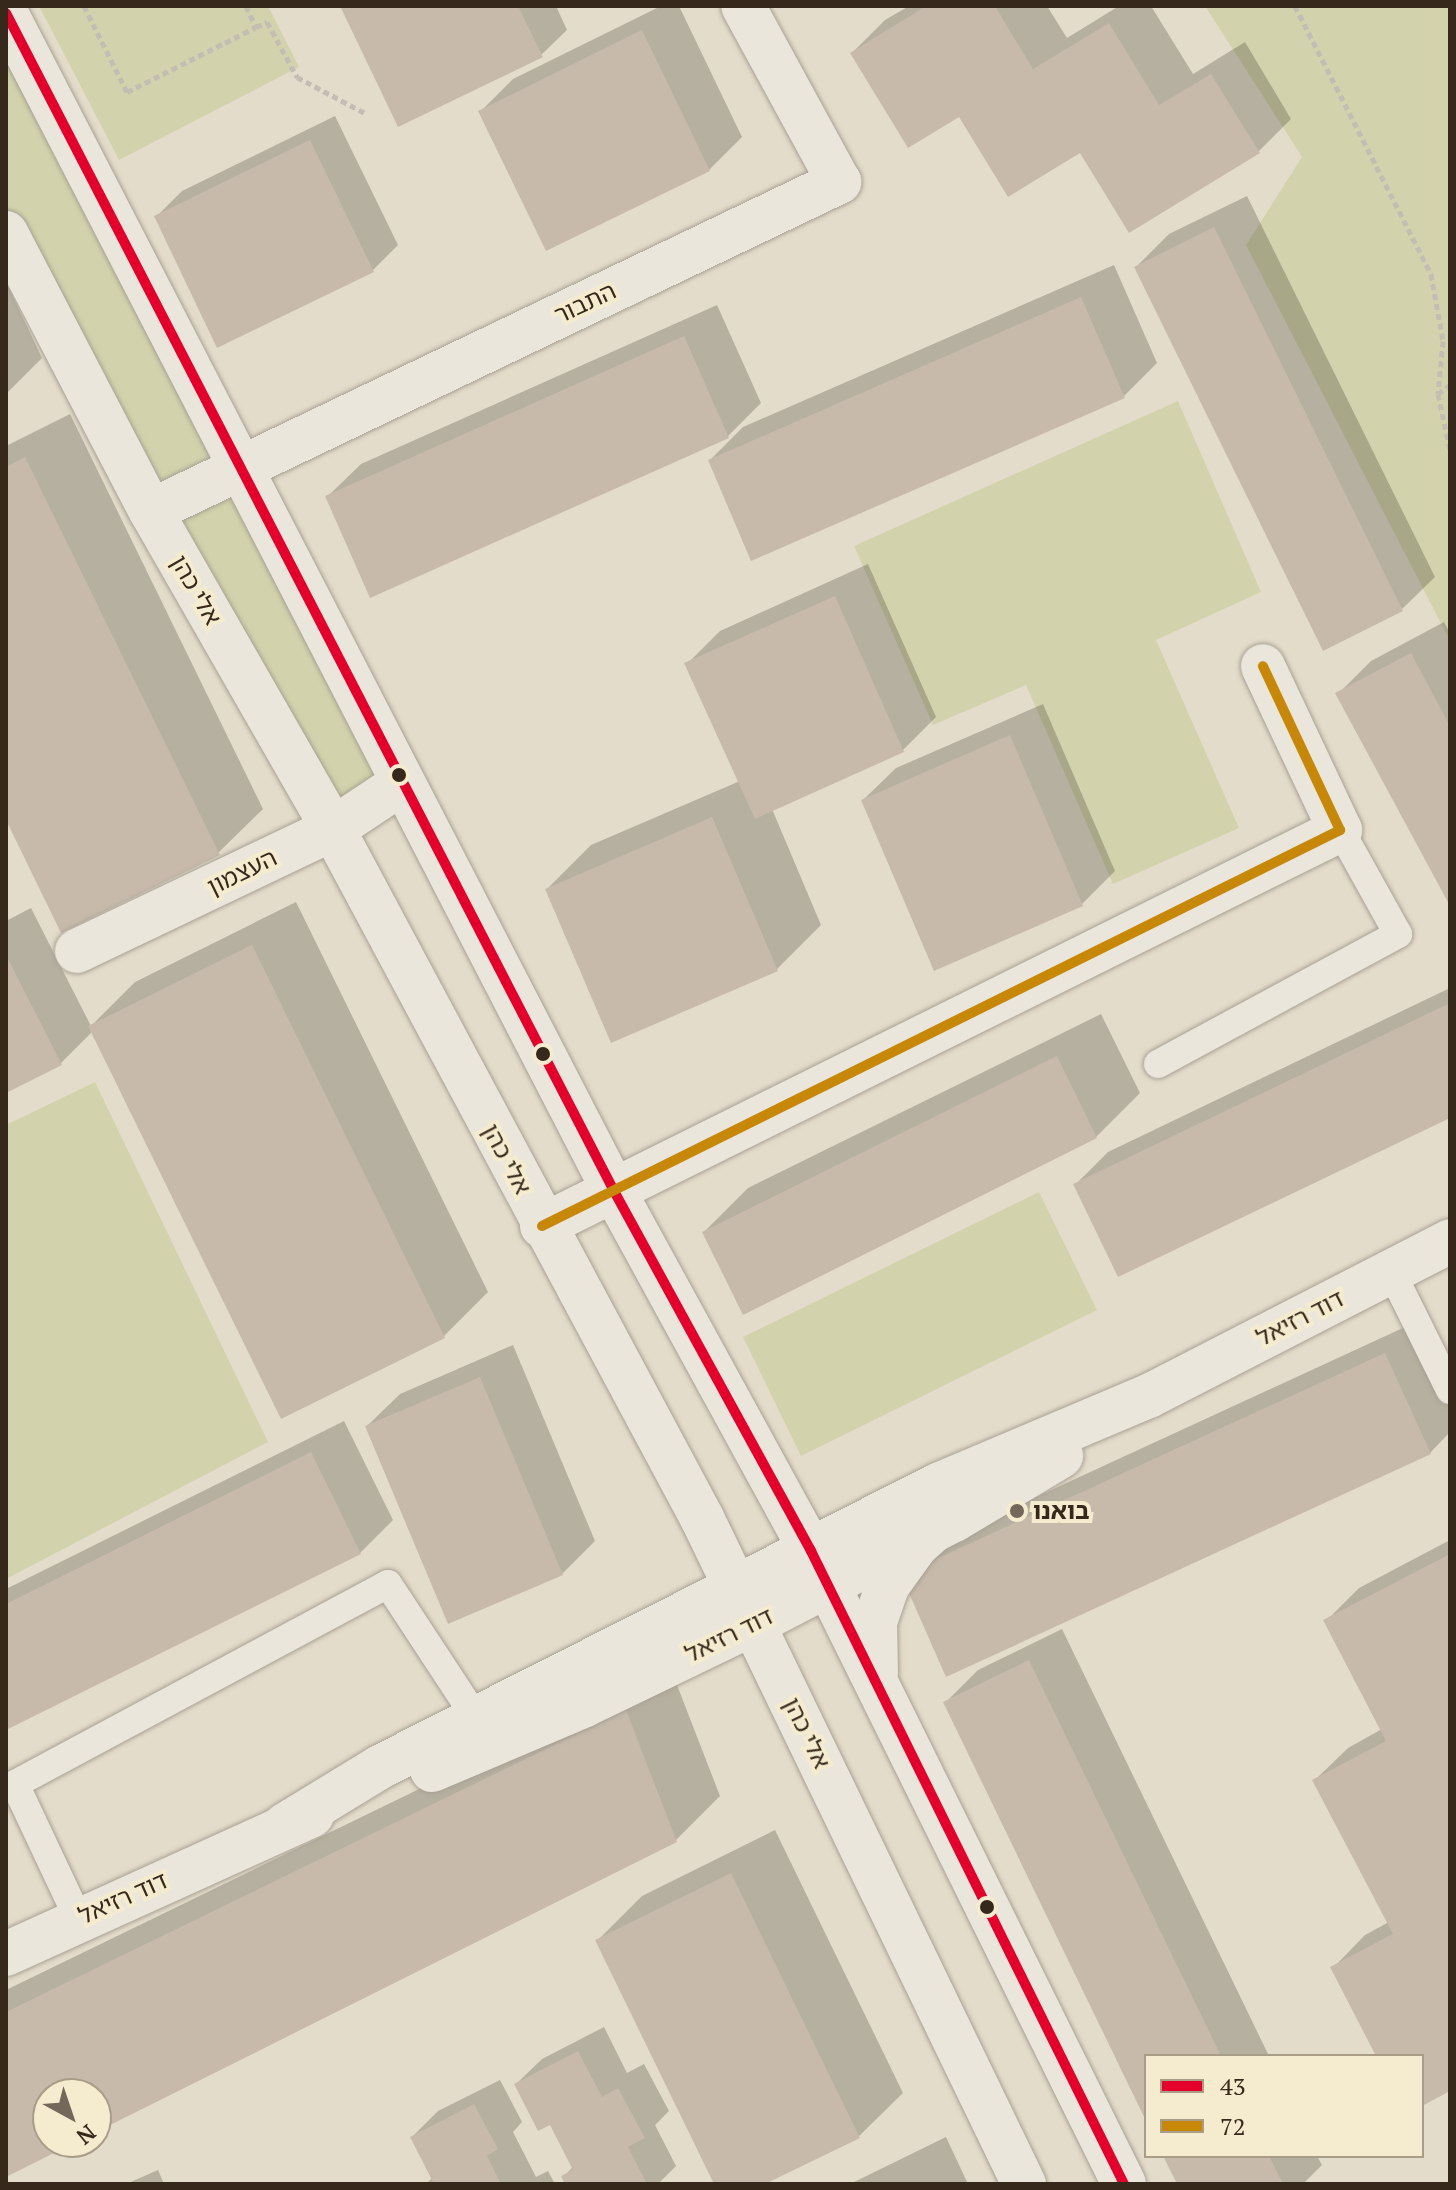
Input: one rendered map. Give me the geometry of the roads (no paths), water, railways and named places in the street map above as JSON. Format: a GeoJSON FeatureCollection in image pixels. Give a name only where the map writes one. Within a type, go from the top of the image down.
{"type":"FeatureCollection","features":[{"type":"Feature","properties":{"kind":"street","name":"התבור"},"geometry":{"type":"LineString","coordinates":[[151,511],[839,182],[743,6]]}},
{"type":"Feature","properties":{"kind":"street"},"geometry":{"type":"LineString","coordinates":[[6,13],[614,1191],[819,1568],[1124,2184]]}},
{"type":"Feature","properties":{"kind":"street","name":"אלי כהן"},"geometry":{"type":"LineString","coordinates":[[6,233],[151,511],[333,829],[746,1606],[1024,2184]]}},
{"type":"Feature","properties":{"kind":"street"},"geometry":{"type":"LineString","coordinates":[[542,1226],[1340,830],[1263,666]]}},
{"type":"Feature","properties":{"kind":"street","name":"העצמון"},"geometry":{"type":"LineString","coordinates":[[77,951],[333,829],[402,783]]}},
{"type":"Feature","properties":{"kind":"street","name":"דוד רזיאל"},"geometry":{"type":"LineString","coordinates":[[6,1954],[78,1918],[285,1825],[571,1711],[746,1606],[819,1568],[938,1485],[1149,1396],[1450,1241]]}},
{"type":"Feature","properties":{"kind":"street","name":"דוד רזיאל"},"geometry":{"type":"LineString","coordinates":[[819,1568],[934,1530],[1052,1462],[1149,1396]]}},
{"type":"Feature","properties":{"kind":"street"},"geometry":{"type":"LineString","coordinates":[[877,1684],[874,1650],[880,1604],[899,1566],[934,1530]]}},
{"type":"Feature","properties":{"kind":"street","name":"דוד רזיאל"},"geometry":{"type":"LineString","coordinates":[[285,1825],[476,1718],[746,1606]]}},
{"type":"Feature","properties":{"kind":"lane"},"geometry":{"type":"LineString","coordinates":[[1158,1064],[1398,934],[1340,830]]}},
{"type":"Feature","properties":{"kind":"lane"},"geometry":{"type":"LineString","coordinates":[[1391,1271],[1450,1390]]}},
{"type":"Feature","properties":{"kind":"lane"},"geometry":{"type":"LineString","coordinates":[[78,1918],[15,1784],[388,1584],[476,1718]]}},
{"type":"Feature","properties":{"kind":"place","name":"בואנו"},"geometry":{"type":"Point","coordinates":[1017,1511]}}]}
